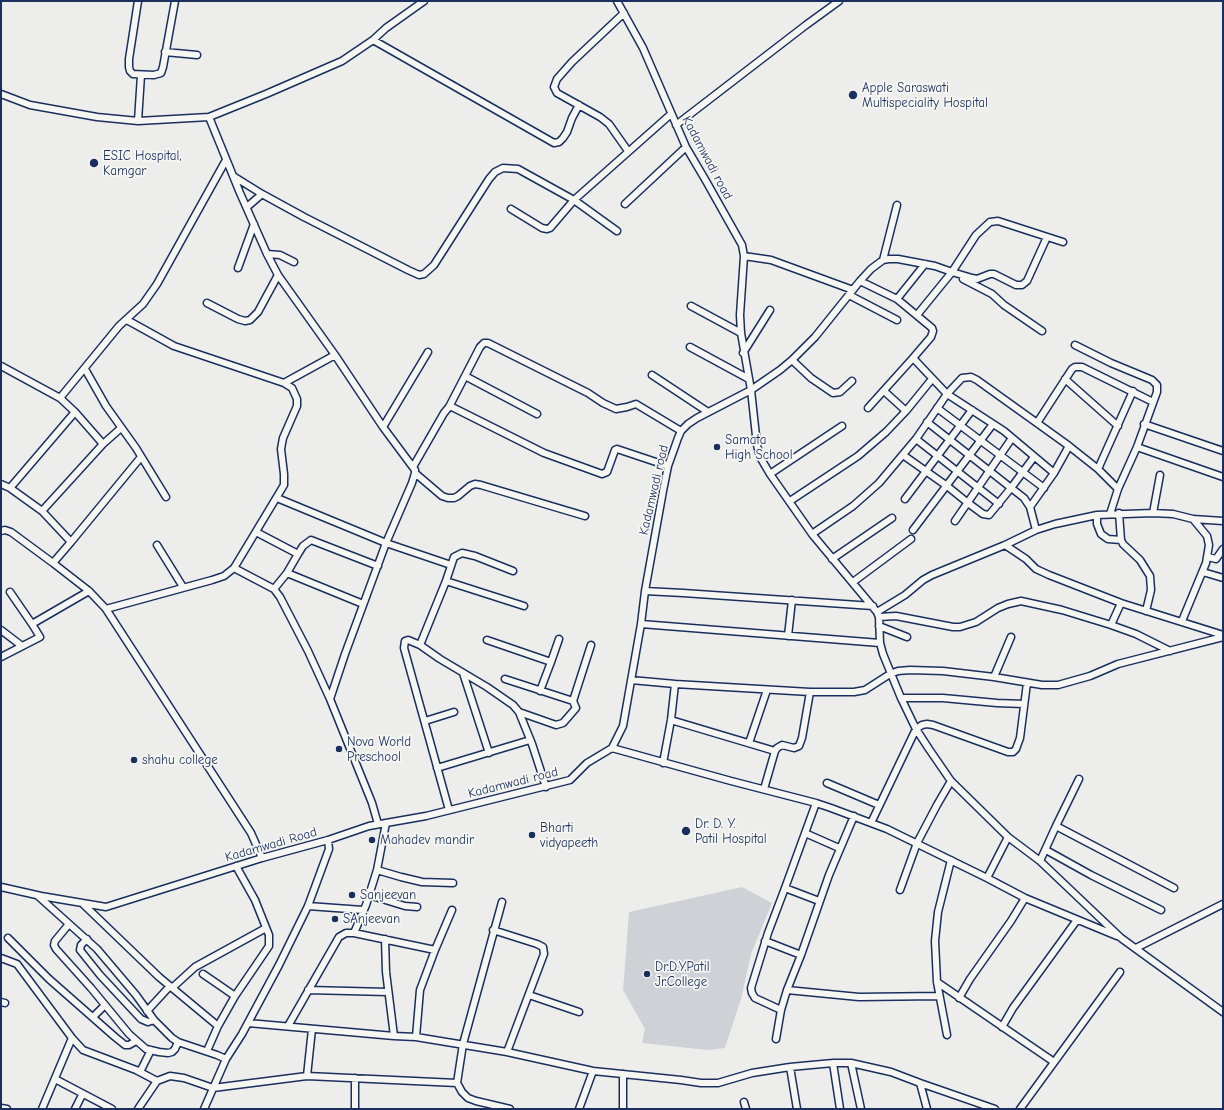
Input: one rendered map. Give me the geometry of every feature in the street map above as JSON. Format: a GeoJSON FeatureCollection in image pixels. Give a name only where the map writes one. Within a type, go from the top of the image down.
{"type":"FeatureCollection","features":[{"type":"Feature","properties":{"kind":"street"},"geometry":{"type":"LineString","coordinates":[[138,1],[129,67],[133,74],[154,75],[161,73],[175,1]]}},
{"type":"Feature","properties":{"kind":"street"},"geometry":{"type":"LineString","coordinates":[[1,94],[30,105],[97,117],[138,121],[209,117],[342,61],[373,40],[386,28],[424,1]]}},
{"type":"Feature","properties":{"kind":"street","name":"Kadamwadi road"},"geometry":{"type":"LineString","coordinates":[[328,840],[369,826],[426,816],[570,780],[588,763],[612,748],[623,726],[641,624],[644,592],[668,466],[681,432],[688,424],[708,412],[751,390],[741,333],[740,315],[744,256],[742,245],[686,148],[646,55],[617,1]]}},
{"type":"Feature","properties":{"kind":"street"},"geometry":{"type":"LineString","coordinates":[[676,125],[839,1]]}},
{"type":"Feature","properties":{"kind":"street"},"geometry":{"type":"LineString","coordinates":[[624,13],[572,62],[560,75],[554,85],[554,88],[557,93],[600,117],[609,124],[628,151]]}},
{"type":"Feature","properties":{"kind":"street"},"geometry":{"type":"LineString","coordinates":[[373,40],[554,142],[559,142],[567,132],[579,105]]}},
{"type":"Feature","properties":{"kind":"street"},"geometry":{"type":"LineString","coordinates":[[165,52],[197,55]]}},
{"type":"Feature","properties":{"kind":"street"},"geometry":{"type":"LineString","coordinates":[[138,121],[141,74]]}},
{"type":"Feature","properties":{"kind":"street"},"geometry":{"type":"LineString","coordinates":[[511,209],[542,228],[547,229],[574,200],[671,114]]}},
{"type":"Feature","properties":{"kind":"street"},"geometry":{"type":"LineString","coordinates":[[209,117],[267,254],[278,275],[414,470],[442,496],[448,498],[458,496],[474,484],[585,516]]}},
{"type":"Feature","properties":{"kind":"street"},"geometry":{"type":"LineString","coordinates":[[625,204],[686,148]]}},
{"type":"Feature","properties":{"kind":"street"},"geometry":{"type":"LineString","coordinates":[[60,398],[119,326],[143,304],[157,284],[226,160]]}},
{"type":"Feature","properties":{"kind":"street"},"geometry":{"type":"LineString","coordinates":[[233,176],[262,194],[341,237],[420,275],[424,274],[434,265],[489,179],[495,172],[503,168],[518,170],[574,200],[617,231]]}},
{"type":"Feature","properties":{"kind":"street"},"geometry":{"type":"LineString","coordinates":[[247,207],[262,194]]}},
{"type":"Feature","properties":{"kind":"street"},"geometry":{"type":"LineString","coordinates":[[883,260],[897,206]]}},
{"type":"Feature","properties":{"kind":"street"},"geometry":{"type":"LineString","coordinates":[[917,315],[952,272],[976,235],[990,222],[998,221],[1063,242]]}},
{"type":"Feature","properties":{"kind":"street"},"geometry":{"type":"LineString","coordinates":[[238,268],[254,224]]}},
{"type":"Feature","properties":{"kind":"street"},"geometry":{"type":"LineString","coordinates":[[1048,237],[1027,281],[1022,285],[1016,285],[994,274],[972,278],[924,264],[898,259],[883,260],[871,269],[860,281],[815,337],[792,360],[751,390],[757,445],[760,457],[770,474],[812,534],[873,606],[878,614],[882,654],[890,674],[916,729],[951,781],[1008,837],[1040,861],[1121,938],[1223,1012]]}},
{"type":"Feature","properties":{"kind":"street"},"geometry":{"type":"LineString","coordinates":[[267,254],[280,255],[294,262]]}},
{"type":"Feature","properties":{"kind":"street"},"geometry":{"type":"LineString","coordinates":[[744,256],[771,260],[783,264],[851,292],[897,320]]}},
{"type":"Feature","properties":{"kind":"street"},"geometry":{"type":"LineString","coordinates":[[897,300],[924,264]]}},
{"type":"Feature","properties":{"kind":"street"},"geometry":{"type":"LineString","coordinates":[[952,272],[992,294],[1004,305],[1042,331]]}},
{"type":"Feature","properties":{"kind":"street"},"geometry":{"type":"LineString","coordinates":[[207,303],[238,319],[245,321],[250,320],[258,312],[278,275]]}},
{"type":"Feature","properties":{"kind":"street"},"geometry":{"type":"LineString","coordinates":[[860,281],[897,300],[917,315],[932,328],[933,331],[928,340],[913,358],[868,408]]}},
{"type":"Feature","properties":{"kind":"street"},"geometry":{"type":"LineString","coordinates":[[691,306],[741,333]]}},
{"type":"Feature","properties":{"kind":"street"},"geometry":{"type":"LineString","coordinates":[[744,353],[770,310]]}},
{"type":"Feature","properties":{"kind":"street"},"geometry":{"type":"LineString","coordinates":[[106,609],[224,576],[234,568],[284,484],[281,449],[283,438],[297,406],[295,394],[292,388],[284,383],[174,346],[127,320]]}},
{"type":"Feature","properties":{"kind":"street"},"geometry":{"type":"LineString","coordinates":[[330,699],[386,543],[412,483],[414,470],[480,347],[484,343],[488,343],[588,393],[603,403],[616,408],[636,404],[681,432]]}},
{"type":"Feature","properties":{"kind":"street"},"geometry":{"type":"LineString","coordinates":[[1075,345],[1154,381],[1157,388],[1137,447],[1118,489],[1110,514]]}},
{"type":"Feature","properties":{"kind":"street"},"geometry":{"type":"LineString","coordinates":[[690,347],[749,379]]}},
{"type":"Feature","properties":{"kind":"street"},"geometry":{"type":"LineString","coordinates":[[383,427],[428,352]]}},
{"type":"Feature","properties":{"kind":"street"},"geometry":{"type":"LineString","coordinates":[[284,383],[334,355]]}},
{"type":"Feature","properties":{"kind":"street"},"geometry":{"type":"LineString","coordinates":[[913,358],[947,394],[1012,438],[1054,474]]}},
{"type":"Feature","properties":{"kind":"street"},"geometry":{"type":"LineString","coordinates":[[792,360],[811,378],[833,393],[837,394],[852,381]]}},
{"type":"Feature","properties":{"kind":"street"},"geometry":{"type":"LineString","coordinates":[[1,366],[60,398],[75,412],[103,444]]}},
{"type":"Feature","properties":{"kind":"street"},"geometry":{"type":"LineString","coordinates":[[1037,423],[1075,366],[1079,366],[1153,402]]}},
{"type":"Feature","properties":{"kind":"street"},"geometry":{"type":"LineString","coordinates":[[85,369],[106,406],[166,497]]}},
{"type":"Feature","properties":{"kind":"street"},"geometry":{"type":"LineString","coordinates":[[652,375],[708,412]]}},
{"type":"Feature","properties":{"kind":"street"},"geometry":{"type":"LineString","coordinates":[[465,376],[537,414]]}},
{"type":"Feature","properties":{"kind":"street"},"geometry":{"type":"LineString","coordinates":[[812,534],[868,494],[879,483],[916,440],[947,394],[959,380],[967,377],[972,377],[977,380],[1069,446],[1098,469],[1118,489]]}},
{"type":"Feature","properties":{"kind":"street"},"geometry":{"type":"LineString","coordinates":[[790,501],[858,456],[886,432],[906,411],[932,379]]}},
{"type":"Feature","properties":{"kind":"street"},"geometry":{"type":"LineString","coordinates":[[1065,379],[1118,426]]}},
{"type":"Feature","properties":{"kind":"street"},"geometry":{"type":"LineString","coordinates":[[884,391],[906,411]]}},
{"type":"Feature","properties":{"kind":"street"},"geometry":{"type":"LineString","coordinates":[[1098,469],[1133,391]]}},
{"type":"Feature","properties":{"kind":"street"},"geometry":{"type":"LineString","coordinates":[[449,407],[456,408],[544,453],[602,474],[607,472],[615,450],[617,449],[668,466]]}},
{"type":"Feature","properties":{"kind":"street"},"geometry":{"type":"LineString","coordinates":[[937,408],[1044,488]]}},
{"type":"Feature","properties":{"kind":"street"},"geometry":{"type":"LineString","coordinates":[[905,499],[927,472],[972,410]]}},
{"type":"Feature","properties":{"kind":"street"},"geometry":{"type":"LineString","coordinates":[[10,488],[75,412]]}},
{"type":"Feature","properties":{"kind":"street"},"geometry":{"type":"LineString","coordinates":[[927,422],[949,441],[990,471],[1028,502],[1036,530]]}},
{"type":"Feature","properties":{"kind":"street"},"geometry":{"type":"LineString","coordinates":[[913,530],[993,424]]}},
{"type":"Feature","properties":{"kind":"street"},"geometry":{"type":"LineString","coordinates":[[1144,424],[1223,450]]}},
{"type":"Feature","properties":{"kind":"street"},"geometry":{"type":"LineString","coordinates":[[770,474],[842,426]]}},
{"type":"Feature","properties":{"kind":"street"},"geometry":{"type":"LineString","coordinates":[[42,511],[103,444],[121,428]]}},
{"type":"Feature","properties":{"kind":"street"},"geometry":{"type":"LineString","coordinates":[[956,521],[1012,438]]}},
{"type":"Feature","properties":{"kind":"street"},"geometry":{"type":"LineString","coordinates":[[916,440],[999,504]]}},
{"type":"Feature","properties":{"kind":"street"},"geometry":{"type":"LineString","coordinates":[[1030,507],[1054,474],[1069,446]]}},
{"type":"Feature","properties":{"kind":"street"},"geometry":{"type":"LineString","coordinates":[[1137,447],[1223,477]]}},
{"type":"Feature","properties":{"kind":"street"},"geometry":{"type":"LineString","coordinates":[[903,455],[986,515],[991,514],[1034,457]]}},
{"type":"Feature","properties":{"kind":"street"},"geometry":{"type":"LineString","coordinates":[[53,563],[141,457]]}},
{"type":"Feature","properties":{"kind":"street"},"geometry":{"type":"LineString","coordinates":[[1153,513],[1160,475]]}},
{"type":"Feature","properties":{"kind":"street"},"geometry":{"type":"LineString","coordinates":[[1,484],[10,488],[42,511],[71,542]]}},
{"type":"Feature","properties":{"kind":"street"},"geometry":{"type":"LineString","coordinates":[[277,498],[386,543],[451,565]]}},
{"type":"Feature","properties":{"kind":"street"},"geometry":{"type":"LineString","coordinates":[[878,614],[932,574],[1005,545],[1036,530],[1055,524],[1097,515],[1153,513],[1173,514],[1193,519],[1223,521]]}},
{"type":"Feature","properties":{"kind":"street"},"geometry":{"type":"LineString","coordinates":[[1119,514],[1121,540],[1123,544],[1140,560],[1150,576],[1150,590],[1146,611]]}},
{"type":"Feature","properties":{"kind":"street"},"geometry":{"type":"LineString","coordinates":[[1097,515],[1097,524],[1101,534],[1108,539],[1121,540]]}},
{"type":"Feature","properties":{"kind":"street"},"geometry":{"type":"LineString","coordinates":[[832,559],[892,518]]}},
{"type":"Feature","properties":{"kind":"street"},"geometry":{"type":"LineString","coordinates":[[1182,622],[1208,557],[1207,536],[1193,519]]}},
{"type":"Feature","properties":{"kind":"street"},"geometry":{"type":"LineString","coordinates":[[1,530],[11,532],[53,563],[89,591],[106,609],[251,833],[262,858]]}},
{"type":"Feature","properties":{"kind":"street"},"geometry":{"type":"LineString","coordinates":[[256,532],[298,554]]}},
{"type":"Feature","properties":{"kind":"street"},"geometry":{"type":"LineString","coordinates":[[853,582],[911,539]]}},
{"type":"Feature","properties":{"kind":"street"},"geometry":{"type":"LineString","coordinates":[[274,589],[287,573],[303,546],[311,540],[378,566]]}},
{"type":"Feature","properties":{"kind":"street"},"geometry":{"type":"LineString","coordinates":[[157,545],[184,587]]}},
{"type":"Feature","properties":{"kind":"street"},"geometry":{"type":"LineString","coordinates":[[1005,545],[1026,559],[1041,572],[1121,603],[1223,636]]}},
{"type":"Feature","properties":{"kind":"street"},"geometry":{"type":"LineString","coordinates":[[1216,559],[1223,549]]}},
{"type":"Feature","properties":{"kind":"street"},"geometry":{"type":"LineString","coordinates":[[420,645],[454,557],[458,554],[466,553],[513,571]]}},
{"type":"Feature","properties":{"kind":"street"},"geometry":{"type":"LineString","coordinates":[[1208,557],[1223,562]]}},
{"type":"Feature","properties":{"kind":"street"},"geometry":{"type":"LineString","coordinates":[[234,568],[274,589],[289,612],[330,699],[372,803],[378,824]]}},
{"type":"Feature","properties":{"kind":"street"},"geometry":{"type":"LineString","coordinates":[[1203,572],[1223,578]]}},
{"type":"Feature","properties":{"kind":"street"},"geometry":{"type":"LineString","coordinates":[[287,573],[363,604]]}},
{"type":"Feature","properties":{"kind":"street"},"geometry":{"type":"LineString","coordinates":[[446,581],[524,606]]}},
{"type":"Feature","properties":{"kind":"street"},"geometry":{"type":"LineString","coordinates":[[32,624],[89,591]]}},
{"type":"Feature","properties":{"kind":"street"},"geometry":{"type":"LineString","coordinates":[[1,657],[40,637],[10,592]]}},
{"type":"Feature","properties":{"kind":"street"},"geometry":{"type":"LineString","coordinates":[[644,592],[873,606]]}},
{"type":"Feature","properties":{"kind":"street"},"geometry":{"type":"LineString","coordinates":[[788,636],[792,600]]}},
{"type":"Feature","properties":{"kind":"street"},"geometry":{"type":"LineString","coordinates":[[878,614],[960,627],[976,622],[998,608],[1021,601],[1062,610],[1111,625],[1136,634],[1170,651]]}},
{"type":"Feature","properties":{"kind":"street"},"geometry":{"type":"LineString","coordinates":[[1111,625],[1121,603]]}},
{"type":"Feature","properties":{"kind":"street"},"geometry":{"type":"LineString","coordinates":[[641,624],[880,643]]}},
{"type":"Feature","properties":{"kind":"street"},"geometry":{"type":"LineString","coordinates":[[879,626],[907,637]]}},
{"type":"Feature","properties":{"kind":"street"},"geometry":{"type":"LineString","coordinates":[[1,630],[22,646]]}},
{"type":"Feature","properties":{"kind":"street"},"geometry":{"type":"LineString","coordinates":[[631,680],[767,690],[854,692],[865,690],[890,674],[898,671],[910,670],[943,671],[994,676],[1042,685],[1058,685],[1090,676],[1118,664],[1223,636]]}},
{"type":"Feature","properties":{"kind":"street"},"geometry":{"type":"LineString","coordinates":[[994,676],[1011,637]]}},
{"type":"Feature","properties":{"kind":"street"},"geometry":{"type":"LineString","coordinates":[[540,691],[559,639]]}},
{"type":"Feature","properties":{"kind":"street"},"geometry":{"type":"LineString","coordinates":[[449,810],[404,645],[405,641],[408,640],[420,645],[507,700],[519,712],[546,787]]}},
{"type":"Feature","properties":{"kind":"street"},"geometry":{"type":"LineString","coordinates":[[487,640],[550,662]]}},
{"type":"Feature","properties":{"kind":"street"},"geometry":{"type":"LineString","coordinates":[[519,712],[549,723],[560,725],[563,724],[576,708],[574,701],[592,645]]}},
{"type":"Feature","properties":{"kind":"street"},"geometry":{"type":"LineString","coordinates":[[463,673],[489,753]]}},
{"type":"Feature","properties":{"kind":"street"},"geometry":{"type":"LineString","coordinates":[[506,679],[574,701]]}},
{"type":"Feature","properties":{"kind":"street"},"geometry":{"type":"LineString","coordinates":[[871,823],[916,729],[927,724],[933,725],[1008,752],[1013,752],[1018,745],[1027,682]]}},
{"type":"Feature","properties":{"kind":"street"},"geometry":{"type":"LineString","coordinates":[[663,763],[671,720],[674,684]]}},
{"type":"Feature","properties":{"kind":"street"},"geometry":{"type":"LineString","coordinates":[[749,743],[767,690]]}},
{"type":"Feature","properties":{"kind":"street"},"geometry":{"type":"LineString","coordinates":[[764,789],[777,748],[782,745],[794,748],[799,746],[802,738],[810,692]]}},
{"type":"Feature","properties":{"kind":"street"},"geometry":{"type":"LineString","coordinates":[[901,698],[943,698],[1024,704]]}},
{"type":"Feature","properties":{"kind":"street"},"geometry":{"type":"LineString","coordinates":[[425,721],[454,712]]}},
{"type":"Feature","properties":{"kind":"street"},"geometry":{"type":"LineString","coordinates":[[671,720],[775,751]]}},
{"type":"Feature","properties":{"kind":"street"},"geometry":{"type":"LineString","coordinates":[[437,768],[530,740]]}},
{"type":"Feature","properties":{"kind":"street"},"geometry":{"type":"LineString","coordinates":[[612,748],[663,763],[816,803],[854,816],[916,843],[1025,898],[1121,938]]}},
{"type":"Feature","properties":{"kind":"street"},"geometry":{"type":"LineString","coordinates":[[1040,861],[1079,779]]}},
{"type":"Feature","properties":{"kind":"street"},"geometry":{"type":"LineString","coordinates":[[900,890],[916,843],[951,781]]}},
{"type":"Feature","properties":{"kind":"street"},"geometry":{"type":"LineString","coordinates":[[827,783],[880,805]]}},
{"type":"Feature","properties":{"kind":"street"},"geometry":{"type":"LineString","coordinates":[[782,1010],[755,998],[751,988],[752,981],[765,941],[816,803]]}},
{"type":"Feature","properties":{"kind":"street"},"geometry":{"type":"LineString","coordinates":[[776,1039],[787,990],[801,955],[819,901],[854,816]]}},
{"type":"Feature","properties":{"kind":"street"},"geometry":{"type":"LineString","coordinates":[[354,933],[377,870],[386,823]]}},
{"type":"Feature","properties":{"kind":"street"},"geometry":{"type":"LineString","coordinates":[[1056,826],[1174,888]]}},
{"type":"Feature","properties":{"kind":"street"},"geometry":{"type":"LineString","coordinates":[[805,833],[840,848]]}},
{"type":"Feature","properties":{"kind":"street"},"geometry":{"type":"LineString","coordinates":[[987,878],[1008,837]]}},
{"type":"Feature","properties":{"kind":"street","name":"Kadamwadi Road"},"geometry":{"type":"LineString","coordinates":[[1,887],[37,895],[106,906],[262,858],[328,840],[329,849],[308,906],[248,1023],[226,1059],[204,1109]]}},
{"type":"Feature","properties":{"kind":"street"},"geometry":{"type":"LineString","coordinates":[[1046,850],[1091,875],[1161,910]]}},
{"type":"Feature","properties":{"kind":"street"},"geometry":{"type":"LineString","coordinates":[[947,1035],[937,982],[935,941],[938,912],[951,860]]}},
{"type":"Feature","properties":{"kind":"street"},"geometry":{"type":"LineString","coordinates":[[207,1051],[218,1026],[235,996],[269,946],[269,935],[255,900],[236,866]]}},
{"type":"Feature","properties":{"kind":"street"},"geometry":{"type":"LineString","coordinates":[[377,870],[422,882],[453,883]]}},
{"type":"Feature","properties":{"kind":"street"},"geometry":{"type":"LineString","coordinates":[[785,888],[819,901]]}},
{"type":"Feature","properties":{"kind":"street"},"geometry":{"type":"LineString","coordinates":[[37,895],[87,939],[124,980],[154,1020],[178,1042],[226,1059]]}},
{"type":"Feature","properties":{"kind":"street"},"geometry":{"type":"LineString","coordinates":[[369,895],[405,906],[417,907]]}},
{"type":"Feature","properties":{"kind":"street"},"geometry":{"type":"LineString","coordinates":[[959,998],[970,979],[1011,921],[1025,898]]}},
{"type":"Feature","properties":{"kind":"street"},"geometry":{"type":"LineString","coordinates":[[502,902],[493,930],[463,1044],[457,1083],[462,1092],[468,1098],[508,1109]]}},
{"type":"Feature","properties":{"kind":"street"},"geometry":{"type":"LineString","coordinates":[[82,903],[171,987],[218,1026]]}},
{"type":"Feature","properties":{"kind":"street"},"geometry":{"type":"LineString","coordinates":[[1136,948],[1223,904]]}},
{"type":"Feature","properties":{"kind":"street"},"geometry":{"type":"LineString","coordinates":[[308,906],[363,910]]}},
{"type":"Feature","properties":{"kind":"street"},"geometry":{"type":"LineString","coordinates":[[416,1037],[420,990],[452,910]]}},
{"type":"Feature","properties":{"kind":"street"},"geometry":{"type":"LineString","coordinates":[[1002,1027],[1013,1008],[1077,920]]}},
{"type":"Feature","properties":{"kind":"street"},"geometry":{"type":"LineString","coordinates":[[69,924],[57,937],[54,945],[56,949],[136,1042],[146,1049],[168,1053],[175,1049],[178,1042]]}},
{"type":"Feature","properties":{"kind":"street"},"geometry":{"type":"LineString","coordinates":[[147,1010],[195,966],[266,928]]}},
{"type":"Feature","properties":{"kind":"street"},"geometry":{"type":"LineString","coordinates":[[493,930],[537,944],[543,947],[544,954],[507,1052]]}},
{"type":"Feature","properties":{"kind":"street"},"geometry":{"type":"LineString","coordinates":[[288,1026],[339,937],[346,932],[435,950]]}},
{"type":"Feature","properties":{"kind":"street"},"geometry":{"type":"LineString","coordinates":[[8,938],[49,979],[123,1044],[129,1045],[136,1042]]}},
{"type":"Feature","properties":{"kind":"street"},"geometry":{"type":"LineString","coordinates":[[87,939],[81,945],[80,950],[100,975],[124,1002],[144,1021],[148,1022],[154,1020]]}},
{"type":"Feature","properties":{"kind":"street"},"geometry":{"type":"LineString","coordinates":[[385,939],[386,972],[394,1036]]}},
{"type":"Feature","properties":{"kind":"street"},"geometry":{"type":"LineString","coordinates":[[765,941],[801,955]]}},
{"type":"Feature","properties":{"kind":"street"},"geometry":{"type":"LineString","coordinates":[[1,958],[17,964],[72,1038],[83,1050],[140,1072],[157,1081]]}},
{"type":"Feature","properties":{"kind":"street"},"geometry":{"type":"LineString","coordinates":[[1020,1109],[1120,972]]}},
{"type":"Feature","properties":{"kind":"street"},"geometry":{"type":"LineString","coordinates":[[203,974],[235,996]]}},
{"type":"Feature","properties":{"kind":"street"},"geometry":{"type":"LineString","coordinates":[[937,982],[1054,1062]]}},
{"type":"Feature","properties":{"kind":"street"},"geometry":{"type":"LineString","coordinates":[[308,990],[388,992]]}},
{"type":"Feature","properties":{"kind":"street"},"geometry":{"type":"LineString","coordinates":[[787,990],[859,997],[939,996]]}},
{"type":"Feature","properties":{"kind":"street"},"geometry":{"type":"LineString","coordinates":[[529,995],[579,1012]]}},
{"type":"Feature","properties":{"kind":"street"},"geometry":{"type":"LineString","coordinates":[[93,1017],[105,1005]]}},
{"type":"Feature","properties":{"kind":"street"},"geometry":{"type":"LineString","coordinates":[[248,1023],[416,1037],[507,1052],[593,1071],[701,1083],[718,1083],[752,1073],[790,1067],[833,1062],[851,1062],[891,1072],[995,1109]]}},
{"type":"Feature","properties":{"kind":"street"},"geometry":{"type":"LineString","coordinates":[[307,1076],[312,1029]]}},
{"type":"Feature","properties":{"kind":"street"},"geometry":{"type":"LineString","coordinates":[[42,1109],[72,1038]]}},
{"type":"Feature","properties":{"kind":"street"},"geometry":{"type":"LineString","coordinates":[[140,1072],[151,1050]]}},
{"type":"Feature","properties":{"kind":"street"},"geometry":{"type":"LineString","coordinates":[[833,1062],[840,1109]]}},
{"type":"Feature","properties":{"kind":"street"},"geometry":{"type":"LineString","coordinates":[[851,1062],[861,1109]]}},
{"type":"Feature","properties":{"kind":"street"},"geometry":{"type":"LineString","coordinates":[[790,1067],[797,1109]]}},
{"type":"Feature","properties":{"kind":"street"},"geometry":{"type":"LineString","coordinates":[[579,1109],[593,1071]]}},
{"type":"Feature","properties":{"kind":"street"},"geometry":{"type":"LineString","coordinates":[[623,1074],[623,1109]]}},
{"type":"Feature","properties":{"kind":"street"},"geometry":{"type":"LineString","coordinates":[[138,1109],[157,1081],[170,1076],[188,1079],[213,1088],[307,1076],[457,1083]]}},
{"type":"Feature","properties":{"kind":"street"},"geometry":{"type":"LineString","coordinates":[[355,1078],[355,1109]]}},
{"type":"Feature","properties":{"kind":"street"},"geometry":{"type":"LineString","coordinates":[[55,1079],[112,1109]]}},
{"type":"Feature","properties":{"kind":"street"},"geometry":{"type":"LineString","coordinates":[[920,1083],[927,1109]]}},
{"type":"Feature","properties":{"kind":"street"},"geometry":{"type":"LineString","coordinates":[[75,1109],[82,1094]]}},
{"type":"Feature","properties":{"kind":"street"},"geometry":{"type":"LineString","coordinates":[[744,1102],[746,1109]]}},
{"type":"Feature","properties":{"kind":"street"},"geometry":{"type":"LineString","coordinates":[[1,1108],[7,1109]]}},
{"type":"Feature","properties":{"kind":"shaded area","name":"Dr.D.Y.Patil Jr.College"},"geometry":{"type":"Polygon","coordinates":[[[742,887],[772,903],[751,954],[741,999],[725,1048],[707,1050],[642,1043],[645,1029],[623,990],[629,912],[742,887]]]}},
{"type":"Feature","properties":{"kind":"place","name":"Apple Saraswati Multispeciality Hospital"},"geometry":{"type":"Point","coordinates":[853,95]}},
{"type":"Feature","properties":{"kind":"place","name":"ESIC Hospital, Kamgar"},"geometry":{"type":"Point","coordinates":[94,163]}},
{"type":"Feature","properties":{"kind":"place","name":"Samata High School"},"geometry":{"type":"Point","coordinates":[717,447]}},
{"type":"Feature","properties":{"kind":"place","name":"Nova World Preschool"},"geometry":{"type":"Point","coordinates":[339,749]}},
{"type":"Feature","properties":{"kind":"place","name":"shahu college"},"geometry":{"type":"Point","coordinates":[134,760]}},
{"type":"Feature","properties":{"kind":"place","name":"Dr. D. Y. Patil Hospital"},"geometry":{"type":"Point","coordinates":[686,831]}},
{"type":"Feature","properties":{"kind":"place","name":"Bharti vidyapeeth"},"geometry":{"type":"Point","coordinates":[532,835]}},
{"type":"Feature","properties":{"kind":"place","name":"Mahadev mandir"},"geometry":{"type":"Point","coordinates":[372,840]}},
{"type":"Feature","properties":{"kind":"place","name":"Sanjeevan"},"geometry":{"type":"Point","coordinates":[352,895]}},
{"type":"Feature","properties":{"kind":"place","name":"SAnjeevan"},"geometry":{"type":"Point","coordinates":[335,919]}},
{"type":"Feature","properties":{"kind":"place","name":"Dr.D.Y.Patil Jr.College"},"geometry":{"type":"Point","coordinates":[647,974]}}]}
